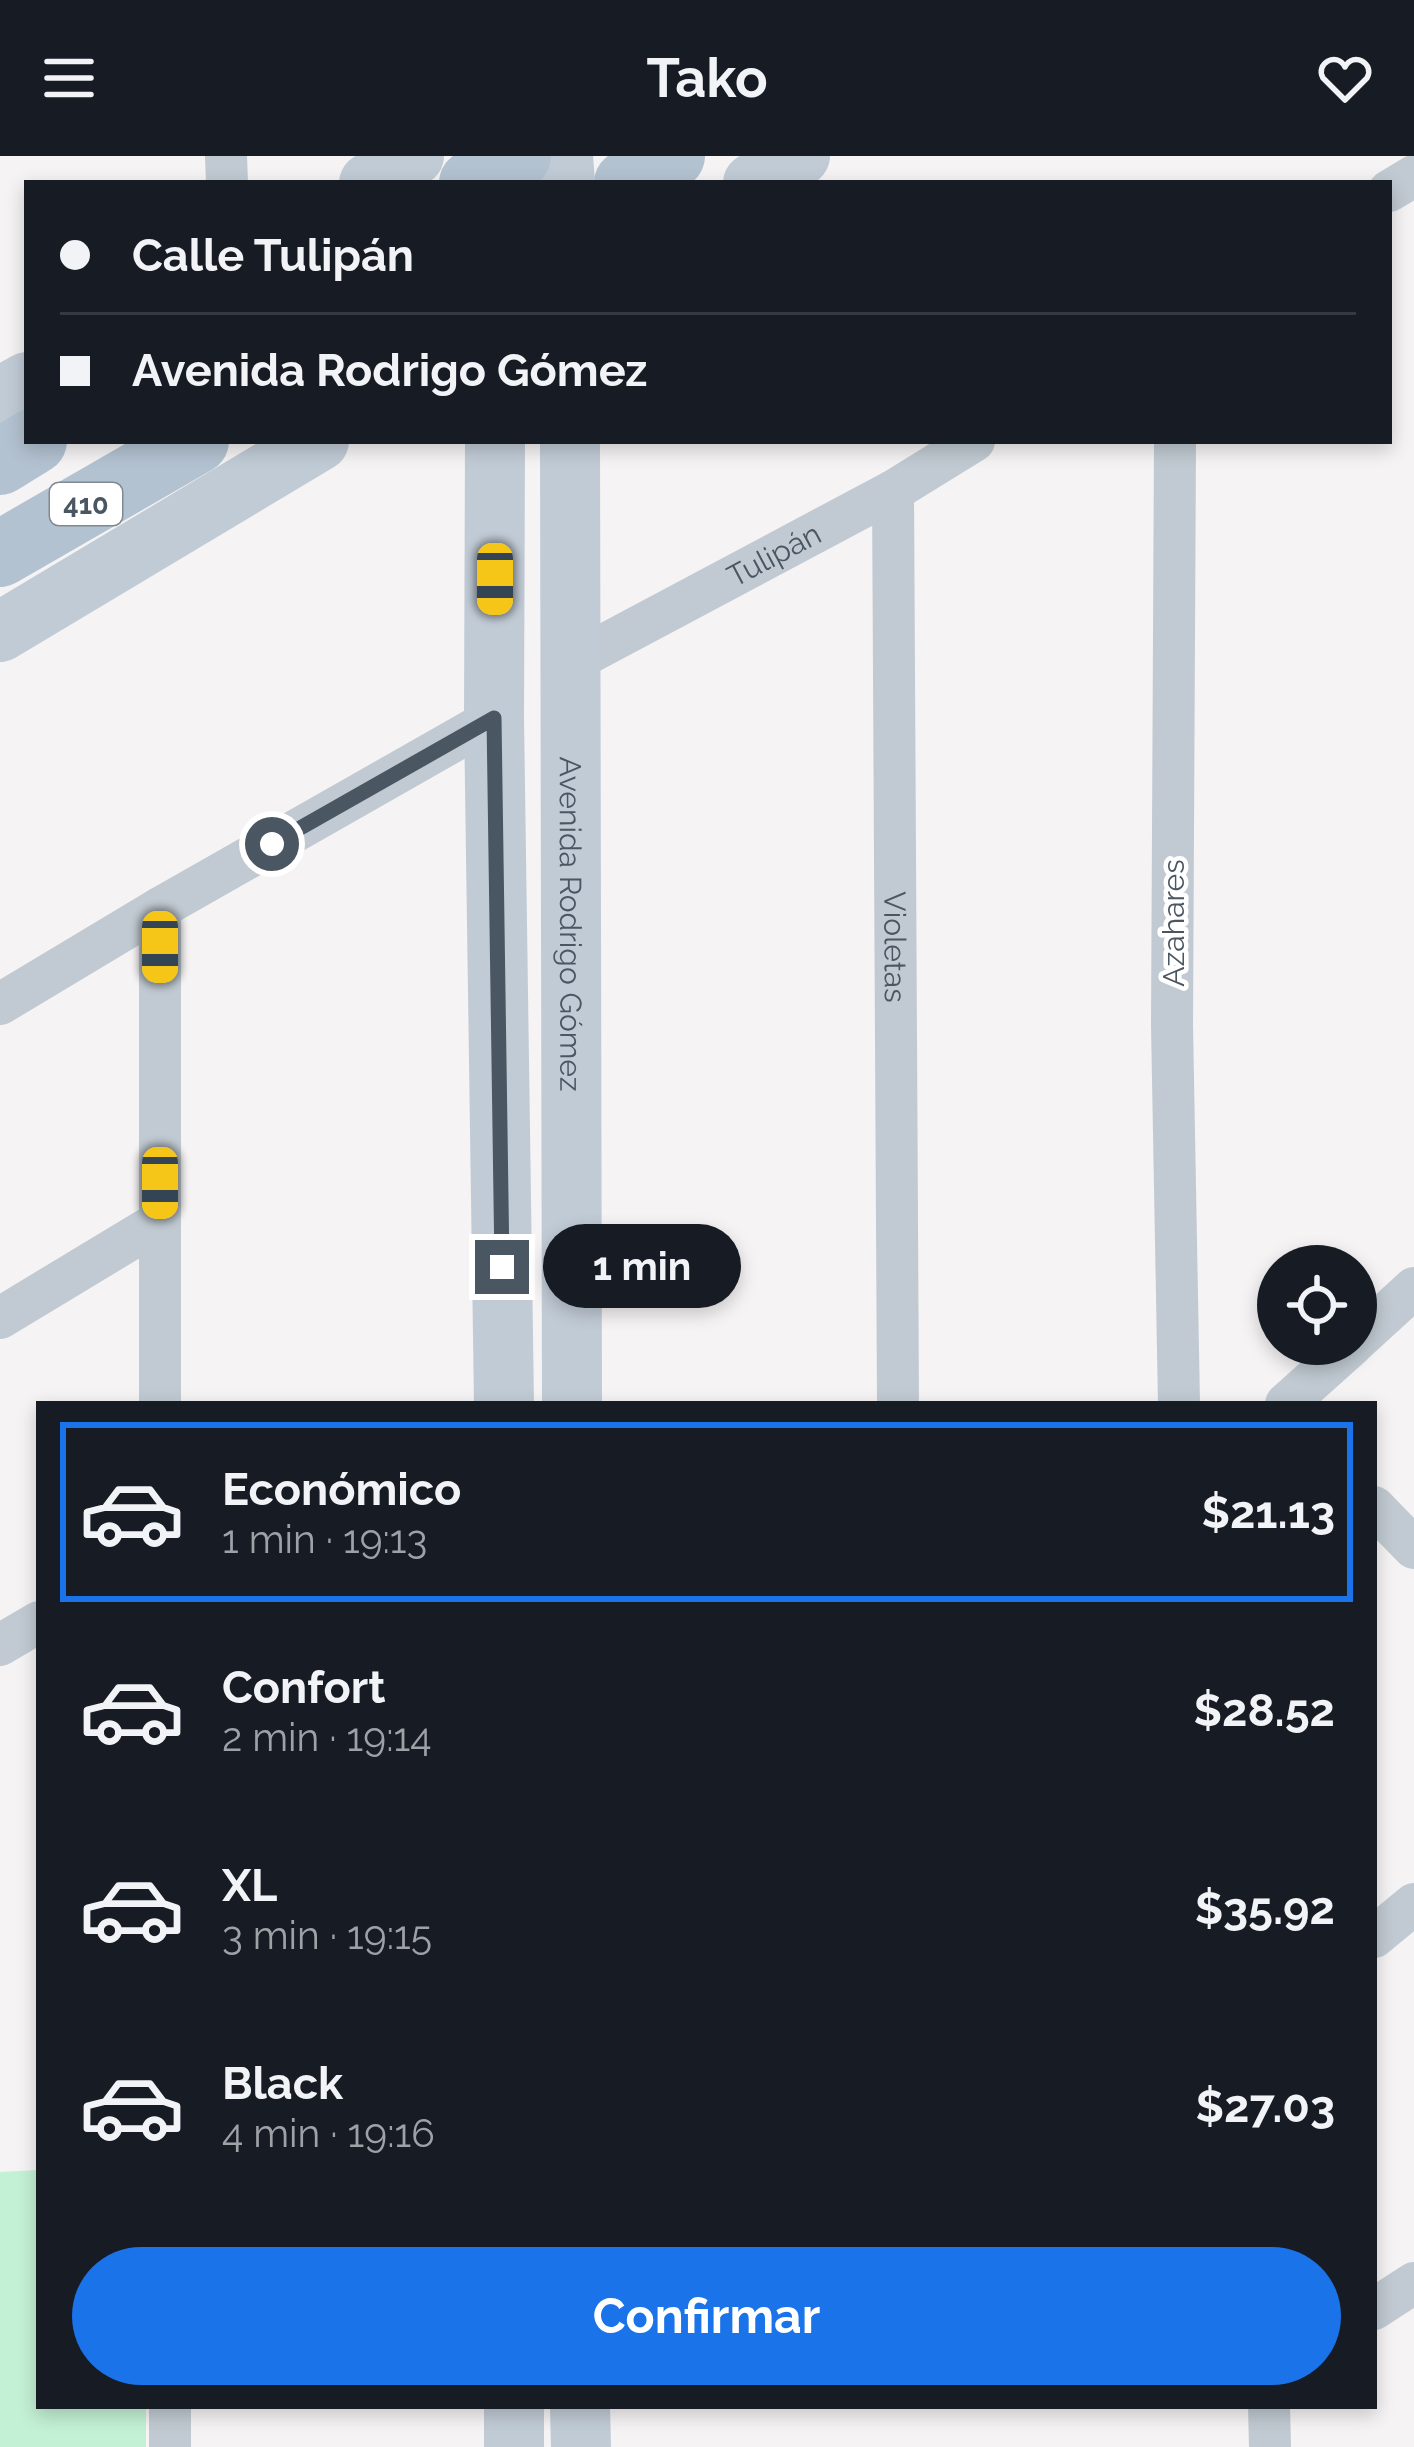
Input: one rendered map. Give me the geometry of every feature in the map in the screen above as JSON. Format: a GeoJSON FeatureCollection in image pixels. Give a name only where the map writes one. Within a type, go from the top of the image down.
{"type":"FeatureCollection","features":[{"type":"Feature","properties":{"kind":"main road"},"geometry":{"type":"LineString","coordinates":[[374,180],[414,156]]}},
{"type":"Feature","properties":{"kind":"main road"},"geometry":{"type":"LineString","coordinates":[[477,180],[518,156]]}},
{"type":"Feature","properties":{"kind":"main road"},"geometry":{"type":"LineString","coordinates":[[632,180],[672,156]]}},
{"type":"Feature","properties":{"kind":"main road"},"geometry":{"type":"LineString","coordinates":[[758,180],[800,156]]}},
{"type":"Feature","properties":{"kind":"main road","name":"410"},"geometry":{"type":"LineString","coordinates":[[0,462],[29,444]]}},
{"type":"Feature","properties":{"kind":"main road"},"geometry":{"type":"LineString","coordinates":[[496,444],[494,718],[504,1401]]}},
{"type":"Feature","properties":{"kind":"main road","name":"Avenida Rodrigo Gómez"},"geometry":{"type":"LineString","coordinates":[[570,444],[572,1401]]}},
{"type":"Feature","properties":{"kind":"main road"},"geometry":{"type":"LineString","coordinates":[[0,632],[304,446]]}},
{"type":"Feature","properties":{"kind":"main road","name":"410"},"geometry":{"type":"LineString","coordinates":[[0,554],[184,448]]}},
{"type":"Feature","properties":{"kind":"main road"},"geometry":{"type":"LineString","coordinates":[[514,2409],[514,2447]]}},
{"type":"Feature","properties":{"kind":"main road"},"geometry":{"type":"LineString","coordinates":[[580,2409],[581,2447]]}},
{"type":"Feature","properties":{"kind":"street","name":"Tulipán"},"geometry":{"type":"LineString","coordinates":[[570,663],[893,490],[969,444]]}},
{"type":"Feature","properties":{"kind":"street","name":"Azahares"},"geometry":{"type":"LineString","coordinates":[[1175,444],[1172,1025],[1179,1401]]}},
{"type":"Feature","properties":{"kind":"street","name":"Violetas"},"geometry":{"type":"LineString","coordinates":[[893,490],[898,1401]]}},
{"type":"Feature","properties":{"kind":"street"},"geometry":{"type":"LineString","coordinates":[[0,1004],[494,718]]}},
{"type":"Feature","properties":{"kind":"street"},"geometry":{"type":"LineString","coordinates":[[160,908],[160,1401]]}},
{"type":"Feature","properties":{"kind":"street"},"geometry":{"type":"LineString","coordinates":[[0,1318],[159,1222]]}},
{"type":"Feature","properties":{"kind":"street"},"geometry":{"type":"LineString","coordinates":[[1377,1321],[1414,1288]]}},
{"type":"Feature","properties":{"kind":"street"},"geometry":{"type":"LineString","coordinates":[[1289,1401],[1329,1365]]}},
{"type":"Feature","properties":{"kind":"street"},"geometry":{"type":"LineString","coordinates":[[1377,1511],[1414,1548]]}},
{"type":"Feature","properties":{"kind":"street"},"geometry":{"type":"LineString","coordinates":[[0,1645],[36,1624]]}},
{"type":"Feature","properties":{"kind":"street"},"geometry":{"type":"LineString","coordinates":[[1377,1935],[1414,1904]]}},
{"type":"Feature","properties":{"kind":"street"},"geometry":{"type":"LineString","coordinates":[[1377,2306],[1414,2282]]}},
{"type":"Feature","properties":{"kind":"street"},"geometry":{"type":"LineString","coordinates":[[170,2409],[170,2447]]}},
{"type":"Feature","properties":{"kind":"street"},"geometry":{"type":"LineString","coordinates":[[1269,2409],[1270,2447]]}},
{"type":"Feature","properties":{"kind":"green space"},"geometry":{"type":"Polygon","coordinates":[[[36,2170],[36,2409],[146,2409],[146,2447],[0,2447],[0,2172],[36,2170]]]}},
{"type":"Feature","properties":{"kind":"route"},"geometry":{"type":"LineString","coordinates":[[272,844],[494,718],[502,1267]]}}]}
